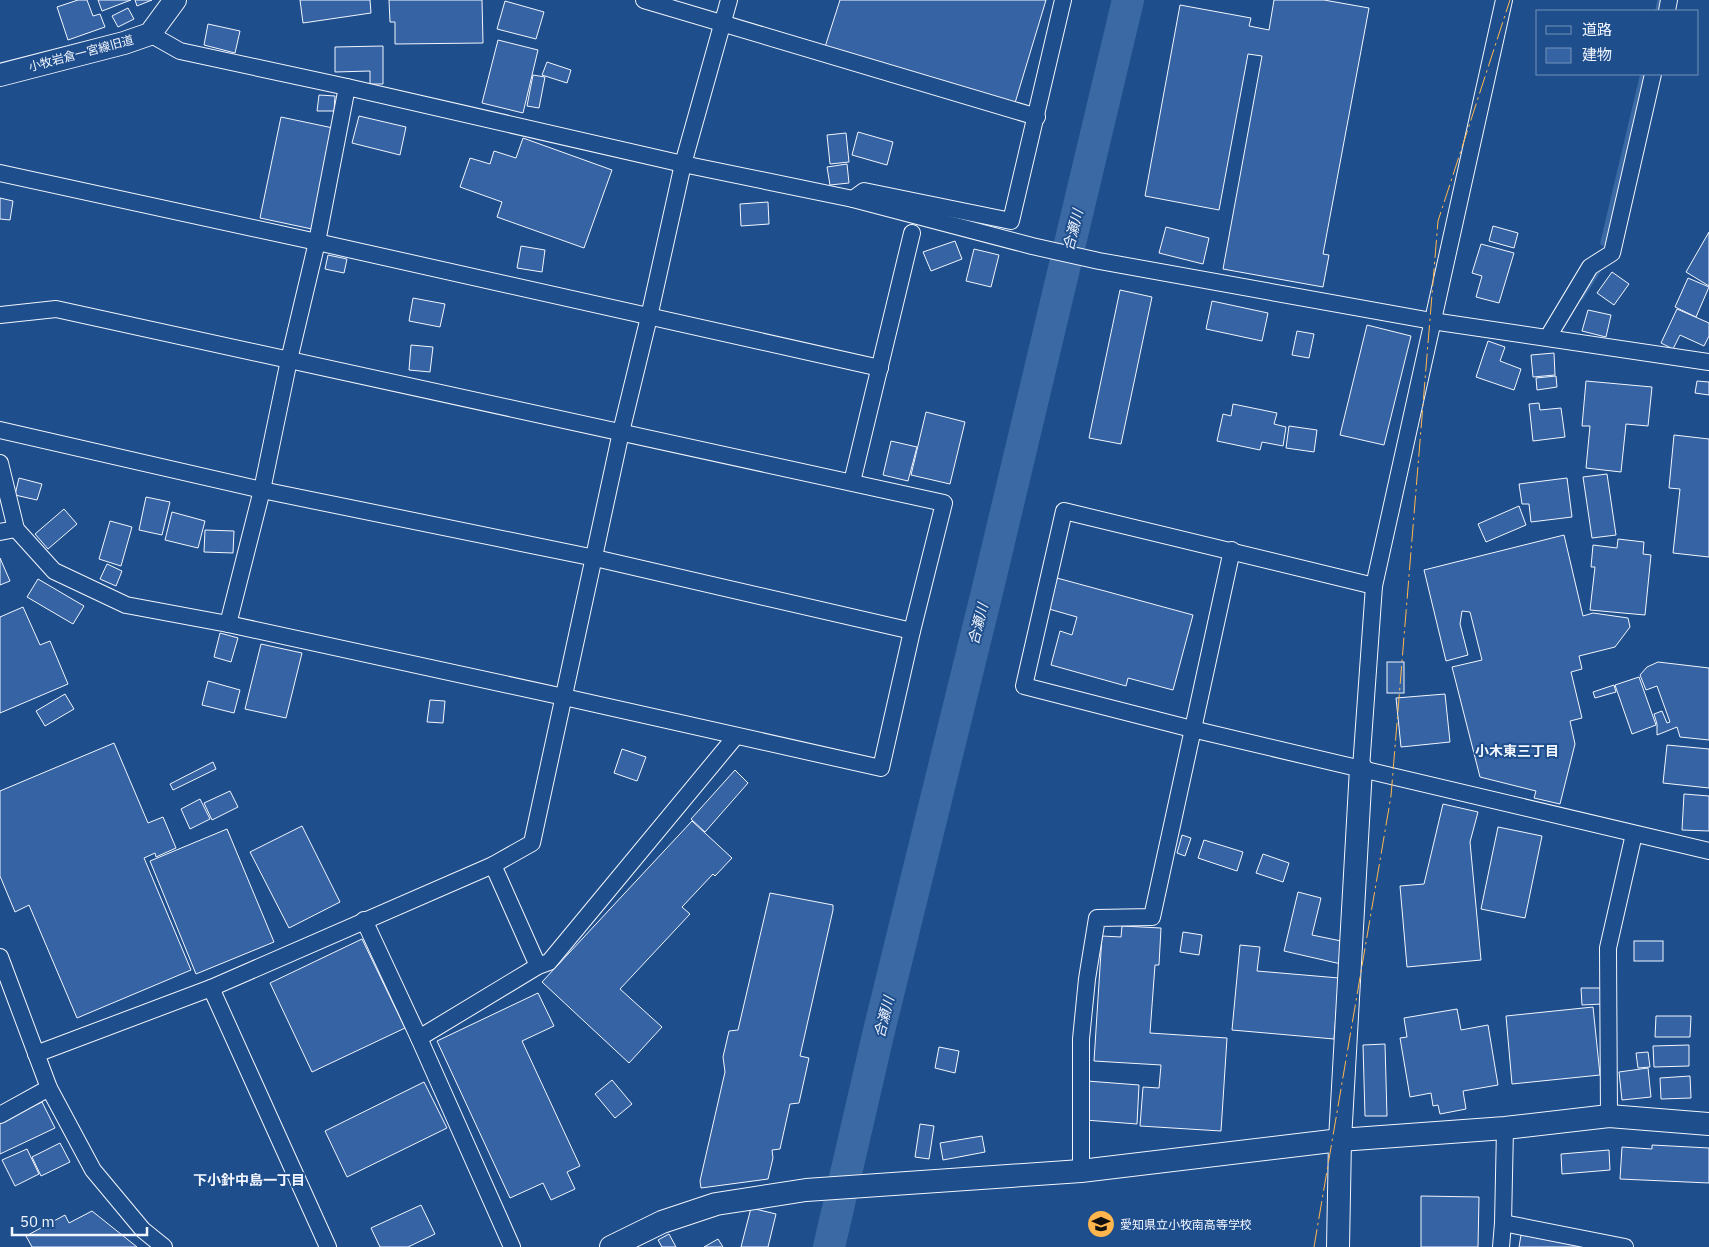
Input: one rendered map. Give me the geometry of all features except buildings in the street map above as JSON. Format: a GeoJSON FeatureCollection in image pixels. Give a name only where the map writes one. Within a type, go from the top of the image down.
{"type":"FeatureCollection","features":[{"type":"Feature","properties":{"kind":"street","name":"小牧岩倉一宮線旧道"},"geometry":{"type":"LineString","coordinates":[[0,75],[124,43],[150,34],[175,0]]}},
{"type":"Feature","properties":{"kind":"street"},"geometry":{"type":"LineString","coordinates":[[644,0],[1037,117]]}},
{"type":"Feature","properties":{"kind":"street"},"geometry":{"type":"LineString","coordinates":[[36,1054],[211,988],[493,865],[532,843],[621,432],[683,164],[729,0]]}},
{"type":"Feature","properties":{"kind":"street"},"geometry":{"type":"LineString","coordinates":[[853,199],[864,191],[1011,221],[1064,0]]}},
{"type":"Feature","properties":{"kind":"street"},"geometry":{"type":"LineString","coordinates":[[1338,1247],[1340,1140],[1361,768],[1374,586],[1504,0]]}},
{"type":"Feature","properties":{"kind":"street"},"geometry":{"type":"LineString","coordinates":[[150,34],[180,51],[683,164],[853,199],[1099,261],[1432,321],[1709,362]]}},
{"type":"Feature","properties":{"kind":"street"},"geometry":{"type":"LineString","coordinates":[[1548,337],[1590,267],[1612,253],[1652,75]]}},
{"type":"Feature","properties":{"kind":"street"},"geometry":{"type":"LineString","coordinates":[[228,624],[262,490],[289,360],[317,242],[347,87]]}},
{"type":"Feature","properties":{"kind":"street"},"geometry":{"type":"LineString","coordinates":[[0,173],[880,368]]}},
{"type":"Feature","properties":{"kind":"street"},"geometry":{"type":"LineString","coordinates":[[852,482],[912,233]]}},
{"type":"Feature","properties":{"kind":"street"},"geometry":{"type":"LineString","coordinates":[[0,315],[56,309],[944,503],[881,768],[228,624],[126,606],[54,570],[8,531],[0,463]]}},
{"type":"Feature","properties":{"kind":"street"},"geometry":{"type":"LineString","coordinates":[[0,430],[262,490],[595,558],[912,632]]}},
{"type":"Feature","properties":{"kind":"street"},"geometry":{"type":"LineString","coordinates":[[1374,586],[1232,550],[1064,511],[1024,686],[1192,729],[1709,852]]}},
{"type":"Feature","properties":{"kind":"street"},"geometry":{"type":"LineString","coordinates":[[1081,1171],[1081,1039],[1087,978],[1097,918],[1152,917],[1232,550]]}},
{"type":"Feature","properties":{"kind":"street"},"geometry":{"type":"LineString","coordinates":[[419,1038],[538,966],[549,962],[736,736]]}},
{"type":"Feature","properties":{"kind":"street"},"geometry":{"type":"LineString","coordinates":[[1609,1116],[1608,948],[1634,834]]}},
{"type":"Feature","properties":{"kind":"street"},"geometry":{"type":"LineString","coordinates":[[493,865],[538,966]]}},
{"type":"Feature","properties":{"kind":"street"},"geometry":{"type":"LineString","coordinates":[[364,920],[512,1247]]}},
{"type":"Feature","properties":{"kind":"street"},"geometry":{"type":"LineString","coordinates":[[0,956],[4,983],[50,1088],[92,1170],[143,1230],[164,1247]]}},
{"type":"Feature","properties":{"kind":"street"},"geometry":{"type":"LineString","coordinates":[[211,988],[328,1247]]}},
{"type":"Feature","properties":{"kind":"street"},"geometry":{"type":"LineString","coordinates":[[0,1115],[50,1088]]}},
{"type":"Feature","properties":{"kind":"street"},"geometry":{"type":"LineString","coordinates":[[611,1247],[662,1222],[716,1204],[806,1190],[1081,1171],[1340,1140],[1504,1128],[1609,1116],[1709,1124]]}},
{"type":"Feature","properties":{"kind":"street"},"geometry":{"type":"LineString","coordinates":[[1501,1247],[1504,1128]]}},
{"type":"Feature","properties":{"kind":"street"},"geometry":{"type":"LineString","coordinates":[[1503,1223],[1625,1247]]}},
{"type":"Feature","properties":{"kind":"waterway","name":"合瀬川"},"geometry":{"type":"LineString","coordinates":[[829,1247],[878,1035],[987,592],[1128,0]]}},
{"type":"Feature","properties":{"kind":"waterway"},"geometry":{"type":"LineString","coordinates":[[1658,10],[1660,0]]}},
{"type":"Feature","properties":{"kind":"waterway"},"geometry":{"type":"LineString","coordinates":[[1603,243],[1643,75]]}},
{"type":"Feature","properties":{"kind":"waterway"},"geometry":{"type":"LineString","coordinates":[[1581,297],[1598,271]]}},
{"type":"Feature","properties":{"kind":"power"},"geometry":{"type":"LineString","coordinates":[[1314,1247],[1391,796],[1438,221],[1510,0]]}},
{"type":"Feature","properties":{"kind":"place","name":"愛知県立小牧南高等学校"},"geometry":{"type":"Point","coordinates":[1101,1224]}},
{"type":"Feature","properties":{"kind":"district","name":"小木東三丁目"},"geometry":{"type":"Point","coordinates":[1517,751]}},
{"type":"Feature","properties":{"kind":"district","name":"下小針中島一丁目"},"geometry":{"type":"Point","coordinates":[249,1180]}}]}
